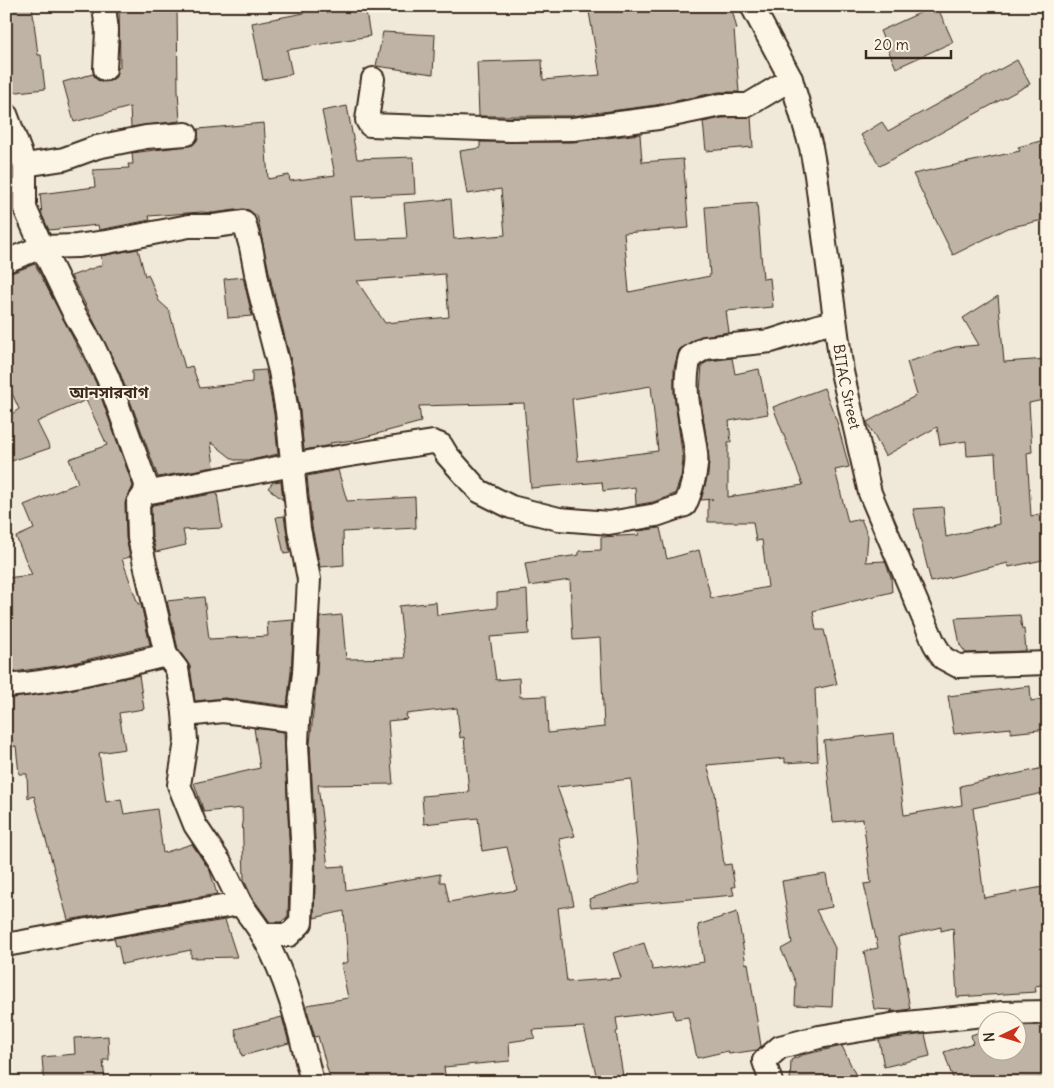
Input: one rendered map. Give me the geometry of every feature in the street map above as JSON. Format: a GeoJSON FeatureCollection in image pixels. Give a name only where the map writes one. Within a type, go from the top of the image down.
{"type":"FeatureCollection","features":[{"type":"Feature","properties":{"kind":"street"},"geometry":{"type":"LineString","coordinates":[[104,6],[107,31],[106,69]]}},
{"type":"Feature","properties":{"kind":"street","name":"BITAC Street"},"geometry":{"type":"LineString","coordinates":[[752,6],[791,79],[811,147],[842,372],[870,493],[934,643],[943,658],[958,666],[1048,663]]}},
{"type":"Feature","properties":{"kind":"street"},"geometry":{"type":"LineString","coordinates":[[373,79],[367,120],[370,125],[510,130],[572,129],[658,118],[721,106],[748,105],[791,79]]}},
{"type":"Feature","properties":{"kind":"street"},"geometry":{"type":"LineString","coordinates":[[6,114],[25,165],[25,208],[73,311],[108,378],[146,484],[145,493],[138,504],[139,538],[166,655],[177,668],[184,712],[186,741],[179,785],[195,825],[221,864],[241,904],[263,935],[279,967],[291,997],[312,1082]]}},
{"type":"Feature","properties":{"kind":"street"},"geometry":{"type":"LineString","coordinates":[[25,165],[64,160],[97,147],[146,137],[186,134]]}},
{"type":"Feature","properties":{"kind":"street"},"geometry":{"type":"LineString","coordinates":[[6,261],[42,247],[77,246],[189,226],[214,226],[244,222],[280,371],[287,412],[299,529],[309,579],[304,673],[297,744],[303,858],[301,923],[289,935],[263,935]]}},
{"type":"Feature","properties":{"kind":"street"},"geometry":{"type":"LineString","coordinates":[[145,493],[291,465],[433,442],[441,445],[447,455],[478,491],[511,508],[559,518],[609,523],[656,515],[685,505],[692,490],[696,455],[689,416],[686,374],[690,357],[705,348],[771,341],[835,322]]}},
{"type":"Feature","properties":{"kind":"street"},"geometry":{"type":"LineString","coordinates":[[6,686],[44,683],[71,678],[166,655]]}},
{"type":"Feature","properties":{"kind":"street"},"geometry":{"type":"LineString","coordinates":[[184,712],[194,714],[223,711],[298,721]]}},
{"type":"Feature","properties":{"kind":"street"},"geometry":{"type":"LineString","coordinates":[[6,946],[158,917],[241,904]]}},
{"type":"Feature","properties":{"kind":"street"},"geometry":{"type":"LineString","coordinates":[[771,1082],[764,1061],[780,1047],[819,1036],[897,1024],[1003,1014],[1048,1012]]}},
{"type":"Feature","properties":{"kind":"building"},"geometry":{"type":"Polygon","coordinates":[[[6,6],[32,6],[38,55],[41,55],[45,89],[8,93],[6,80],[6,6]]]}},
{"type":"Feature","properties":{"kind":"building"},"geometry":{"type":"Polygon","coordinates":[[[119,6],[177,6],[180,121],[131,127],[130,107],[74,122],[63,82],[93,74],[97,80],[104,82],[116,77],[120,67],[119,6]]]}},
{"type":"Feature","properties":{"kind":"building"},"geometry":{"type":"Polygon","coordinates":[[[303,6],[365,6],[370,36],[287,50],[292,74],[263,80],[252,23],[304,13],[303,6]]]}},
{"type":"Feature","properties":{"kind":"building"},"geometry":{"type":"Polygon","coordinates":[[[588,6],[731,6],[737,29],[734,30],[739,92],[719,92],[656,105],[572,116],[479,116],[477,62],[542,60],[543,80],[600,75],[588,6]]]}},
{"type":"Feature","properties":{"kind":"building"},"geometry":{"type":"Polygon","coordinates":[[[937,6],[953,42],[896,68],[880,31],[937,6]]]}},
{"type":"Feature","properties":{"kind":"building"},"geometry":{"type":"Polygon","coordinates":[[[383,32],[435,35],[433,74],[376,66],[383,32]]]}},
{"type":"Feature","properties":{"kind":"building"},"geometry":{"type":"Polygon","coordinates":[[[1017,60],[1030,84],[880,166],[861,135],[882,122],[888,131],[1017,60]]]}},
{"type":"Feature","properties":{"kind":"building"},"geometry":{"type":"Polygon","coordinates":[[[347,106],[357,159],[413,157],[415,194],[351,197],[355,240],[407,238],[404,203],[451,199],[454,239],[505,235],[501,189],[467,194],[460,151],[480,148],[480,142],[573,142],[640,134],[642,162],[683,159],[689,228],[624,233],[629,292],[710,276],[705,207],[757,203],[763,279],[770,278],[773,307],[726,311],[729,332],[699,337],[679,350],[674,368],[674,394],[683,459],[681,477],[675,494],[653,502],[636,505],[635,487],[603,491],[602,482],[531,488],[524,403],[419,406],[421,422],[354,440],[330,443],[331,445],[304,450],[293,369],[272,286],[257,215],[243,209],[213,213],[201,212],[149,216],[150,220],[99,230],[98,225],[49,230],[42,215],[40,194],[95,187],[93,170],[129,168],[128,164],[133,164],[132,153],[193,145],[198,139],[198,129],[264,123],[268,179],[289,175],[290,181],[335,175],[322,111],[347,106]],[[445,274],[357,281],[385,323],[449,317],[445,274]],[[651,386],[572,399],[578,461],[658,451],[651,386]]]}},
{"type":"Feature","properties":{"kind":"building"},"geometry":{"type":"Polygon","coordinates":[[[751,117],[753,147],[706,151],[703,122],[722,118],[751,117]]]}},
{"type":"Feature","properties":{"kind":"building"},"geometry":{"type":"Polygon","coordinates":[[[1048,139],[1048,219],[1007,228],[953,255],[913,174],[1020,151],[1018,147],[1048,139]]]}},
{"type":"Feature","properties":{"kind":"building"},"geometry":{"type":"Polygon","coordinates":[[[138,249],[145,276],[148,274],[159,301],[169,310],[185,368],[192,366],[200,388],[252,382],[252,371],[266,370],[274,414],[278,454],[251,460],[234,460],[211,442],[214,467],[158,477],[120,373],[71,276],[102,265],[101,256],[138,249]]]}},
{"type":"Feature","properties":{"kind":"building"},"geometry":{"type":"Polygon","coordinates":[[[35,264],[96,383],[133,486],[125,503],[126,538],[130,557],[122,559],[138,604],[141,604],[150,645],[64,665],[6,673],[6,578],[32,575],[16,537],[34,529],[24,505],[78,483],[69,459],[107,445],[86,400],[37,422],[50,448],[6,463],[6,418],[19,409],[6,380],[6,275],[35,264]]]}},
{"type":"Feature","properties":{"kind":"building"},"geometry":{"type":"Polygon","coordinates":[[[243,277],[252,316],[228,318],[224,279],[243,277]]]}},
{"type":"Feature","properties":{"kind":"building"},"geometry":{"type":"Polygon","coordinates":[[[998,296],[1004,362],[1048,359],[1048,399],[1029,403],[1032,452],[1027,453],[1031,516],[1048,512],[1048,559],[1009,567],[1008,563],[931,582],[913,509],[943,507],[946,537],[999,524],[995,454],[967,456],[966,441],[940,445],[937,427],[885,456],[867,422],[917,395],[907,362],[955,347],[979,345],[963,318],[998,296]]]}},
{"type":"Feature","properties":{"kind":"building"},"geometry":{"type":"Polygon","coordinates":[[[732,358],[735,374],[759,369],[768,414],[729,421],[731,442],[728,442],[728,497],[803,485],[773,407],[824,388],[837,422],[849,467],[835,470],[848,522],[861,519],[868,536],[866,562],[885,561],[891,577],[892,592],[813,611],[816,630],[824,630],[837,684],[815,689],[818,761],[785,763],[785,758],[707,765],[715,793],[724,865],[731,864],[735,887],[732,887],[734,895],[591,908],[589,899],[640,882],[631,779],[557,787],[575,836],[559,839],[574,905],[558,908],[567,982],[621,978],[613,953],[644,943],[653,970],[704,962],[698,925],[737,912],[746,964],[748,963],[761,1046],[757,1050],[729,1054],[728,1051],[697,1058],[688,1017],[675,1019],[673,1010],[616,1018],[618,1031],[616,1032],[624,1082],[598,1082],[584,1027],[533,1030],[535,1038],[509,1042],[510,1061],[444,1067],[446,1082],[331,1082],[318,1036],[315,1037],[307,1010],[307,1005],[348,998],[341,964],[348,962],[344,911],[314,918],[316,857],[310,744],[320,617],[342,615],[346,659],[405,658],[399,606],[436,602],[437,615],[497,608],[497,593],[527,590],[529,634],[490,637],[496,680],[519,678],[520,697],[546,696],[548,733],[604,727],[600,638],[573,640],[570,580],[529,586],[525,563],[579,555],[579,551],[601,550],[601,537],[639,535],[638,531],[660,528],[667,559],[699,550],[711,598],[768,587],[762,540],[756,541],[753,522],[708,522],[708,500],[713,499],[701,500],[708,475],[709,460],[700,392],[702,365],[709,361],[732,358]],[[457,708],[406,714],[407,719],[388,721],[393,784],[318,785],[328,867],[344,866],[346,890],[440,874],[440,882],[445,882],[449,902],[517,890],[507,847],[482,851],[478,818],[424,824],[422,796],[469,792],[464,737],[460,738],[457,708]]]}},
{"type":"Feature","properties":{"kind":"building"},"geometry":{"type":"Polygon","coordinates":[[[338,470],[347,501],[415,497],[416,528],[343,532],[344,565],[320,567],[312,527],[307,476],[338,470]]]}},
{"type":"Feature","properties":{"kind":"building"},"geometry":{"type":"Polygon","coordinates":[[[281,481],[283,500],[268,488],[273,482],[281,481]]]}},
{"type":"Feature","properties":{"kind":"building"},"geometry":{"type":"Polygon","coordinates":[[[217,493],[222,528],[183,530],[186,545],[156,552],[152,536],[151,507],[153,505],[217,493]]]}},
{"type":"Feature","properties":{"kind":"building"},"geometry":{"type":"Polygon","coordinates":[[[284,516],[290,553],[284,554],[276,517],[284,516]]]}},
{"type":"Feature","properties":{"kind":"building"},"geometry":{"type":"Polygon","coordinates":[[[204,597],[209,639],[268,636],[267,622],[294,620],[287,706],[225,698],[195,701],[190,666],[178,649],[167,601],[204,597]]]}},
{"type":"Feature","properties":{"kind":"building"},"geometry":{"type":"Polygon","coordinates":[[[1020,615],[1022,629],[1024,629],[1026,651],[966,653],[960,645],[955,618],[1020,615]]]}},
{"type":"Feature","properties":{"kind":"building"},"geometry":{"type":"Polygon","coordinates":[[[139,675],[144,709],[119,713],[125,749],[99,753],[106,802],[121,799],[124,814],[157,809],[163,853],[192,844],[210,871],[217,894],[68,920],[34,796],[28,798],[27,774],[19,774],[16,746],[6,748],[6,699],[69,690],[139,675]]]}},
{"type":"Feature","properties":{"kind":"building"},"geometry":{"type":"Polygon","coordinates":[[[1030,686],[1031,701],[1048,698],[1048,729],[1011,733],[1011,728],[954,734],[948,696],[1030,686]]]}},
{"type":"Feature","properties":{"kind":"building"},"geometry":{"type":"Polygon","coordinates":[[[254,728],[284,732],[290,858],[288,916],[281,922],[270,922],[252,897],[244,880],[242,808],[204,812],[194,783],[260,768],[254,728]]]}},
{"type":"Feature","properties":{"kind":"building"},"geometry":{"type":"Polygon","coordinates":[[[894,733],[904,815],[962,805],[960,786],[1048,767],[1048,792],[973,808],[984,898],[1048,886],[1048,984],[1035,986],[1036,992],[957,997],[953,928],[941,931],[941,927],[898,937],[910,1009],[890,1012],[893,1010],[874,1009],[864,951],[878,948],[864,884],[871,883],[863,819],[833,822],[824,741],[894,733]]]}},
{"type":"Feature","properties":{"kind":"building"},"geometry":{"type":"Polygon","coordinates":[[[826,874],[832,907],[816,910],[835,948],[832,1007],[795,1005],[796,983],[781,949],[792,943],[782,881],[826,874]]]}},
{"type":"Feature","properties":{"kind":"building"},"geometry":{"type":"Polygon","coordinates":[[[225,920],[237,957],[191,958],[191,950],[122,964],[118,945],[116,946],[114,938],[225,920]]]}},
{"type":"Feature","properties":{"kind":"building"},"geometry":{"type":"Polygon","coordinates":[[[282,1017],[289,1043],[242,1056],[235,1029],[282,1017]]]}},
{"type":"Feature","properties":{"kind":"building"},"geometry":{"type":"Polygon","coordinates":[[[1047,1025],[1048,1076],[1029,1082],[954,1082],[944,1052],[973,1043],[971,1035],[976,1033],[976,1060],[1026,1060],[1026,1026],[1047,1025]]]}},
{"type":"Feature","properties":{"kind":"building"},"geometry":{"type":"Polygon","coordinates":[[[925,1034],[930,1056],[884,1067],[879,1040],[925,1034]]]}},
{"type":"Feature","properties":{"kind":"building"},"geometry":{"type":"Polygon","coordinates":[[[108,1036],[109,1060],[103,1060],[105,1082],[44,1082],[42,1057],[75,1054],[74,1038],[108,1036]]]}},
{"type":"Feature","properties":{"kind":"building"},"geometry":{"type":"Polygon","coordinates":[[[842,1046],[859,1082],[790,1082],[791,1060],[802,1055],[842,1046]]]}},
{"type":"Feature","properties":{"kind":"district","name":"আনসারবাগ"},"geometry":{"type":"Point","coordinates":[109,392]}}]}
